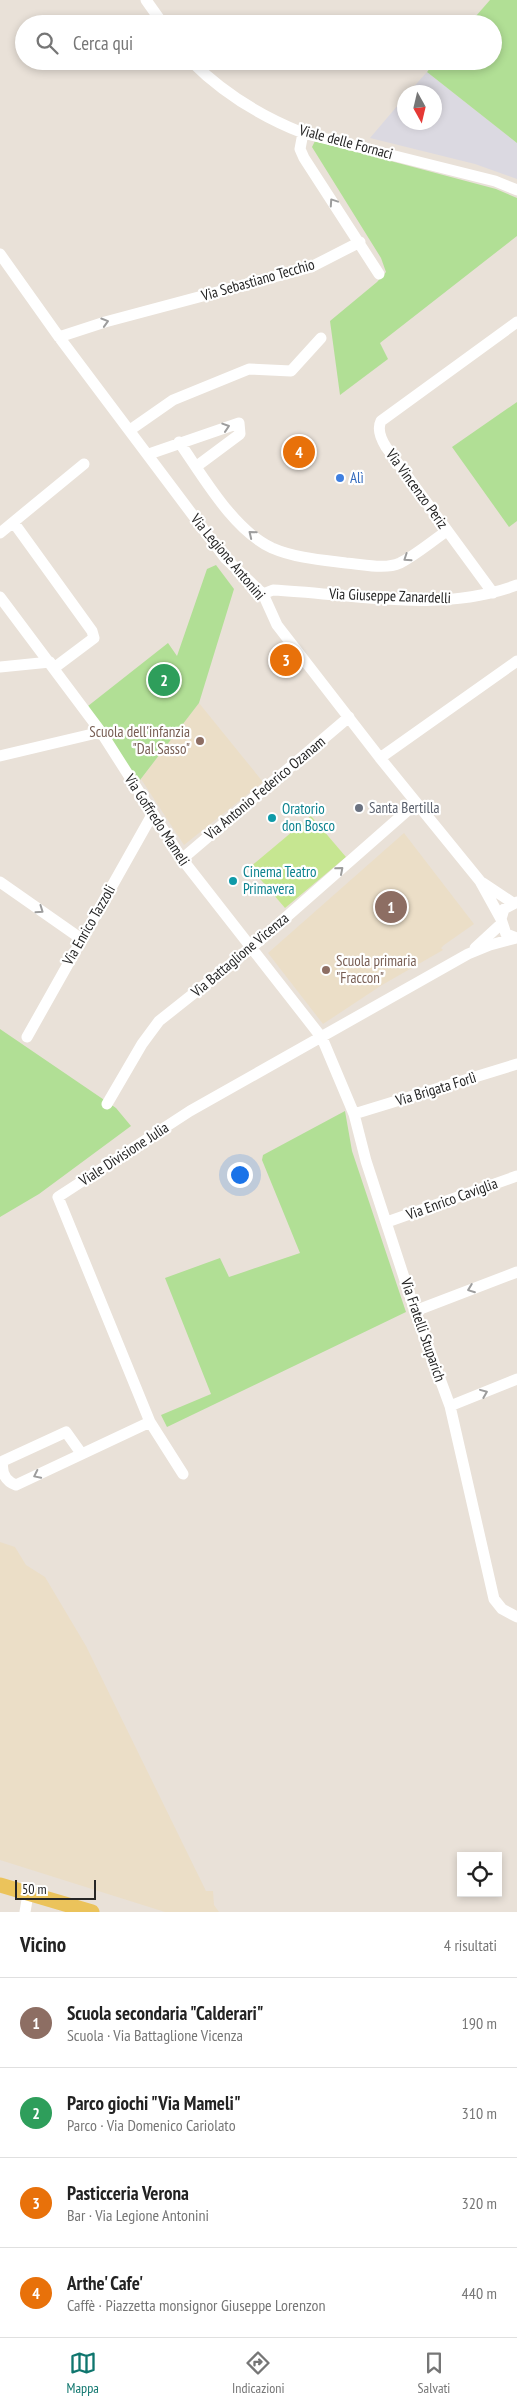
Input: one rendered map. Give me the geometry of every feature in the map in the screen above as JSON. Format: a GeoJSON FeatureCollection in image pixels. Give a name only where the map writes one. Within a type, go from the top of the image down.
{"type":"FeatureCollection","features":[{"type":"Feature","properties":{"kind":"main road"},"geometry":{"type":"LineString","coordinates":[[0,1885],[92,1912]]}},
{"type":"Feature","properties":{"kind":"street"},"geometry":{"type":"LineString","coordinates":[[146,0],[157,15]]}},
{"type":"Feature","properties":{"kind":"street","name":"Viale delle Fornaci"},"geometry":{"type":"LineString","coordinates":[[200,70],[213,83],[242,104],[273,121],[303,133],[495,181],[517,190]]}},
{"type":"Feature","properties":{"kind":"street"},"geometry":{"type":"LineString","coordinates":[[303,133],[300,149],[304,158],[379,274]]}},
{"type":"Feature","properties":{"kind":"street","name":"Via Sebastiano Tecchio"},"geometry":{"type":"LineString","coordinates":[[59,337],[105,322],[310,267],[360,242]]}},
{"type":"Feature","properties":{"kind":"street","name":"Via Legione Antonini"},"geometry":{"type":"LineString","coordinates":[[2,261],[149,454],[225,558],[263,594],[277,625],[416,804],[480,881],[506,934],[517,938]]}},
{"type":"Feature","properties":{"kind":"street","name":"Via Vincenzo Periz"},"geometry":{"type":"LineString","coordinates":[[493,593],[386,446],[381,438],[379,425],[381,421],[517,322]]}},
{"type":"Feature","properties":{"kind":"street"},"geometry":{"type":"LineString","coordinates":[[130,430],[173,400],[249,368],[290,371],[322,338]]}},
{"type":"Feature","properties":{"kind":"street"},"geometry":{"type":"LineString","coordinates":[[149,454],[179,442],[239,423],[240,434],[197,466]]}},
{"type":"Feature","properties":{"kind":"street"},"geometry":{"type":"LineString","coordinates":[[179,442],[232,515],[251,534],[270,547],[286,553],[316,560],[364,565],[398,564],[447,531]]}},
{"type":"Feature","properties":{"kind":"street"},"geometry":{"type":"LineString","coordinates":[[0,533],[84,464]]}},
{"type":"Feature","properties":{"kind":"street"},"geometry":{"type":"LineString","coordinates":[[0,668],[52,665],[94,638],[92,631],[14,523]]}},
{"type":"Feature","properties":{"kind":"street","name":"Via Giuseppe Zanardelli"},"geometry":{"type":"LineString","coordinates":[[263,594],[273,590],[431,601],[462,599],[493,593],[517,585]]}},
{"type":"Feature","properties":{"kind":"street","name":"Via Goffredo Mameli"},"geometry":{"type":"LineString","coordinates":[[0,597],[101,732],[152,815],[182,859],[322,1038]]}},
{"type":"Feature","properties":{"kind":"street"},"geometry":{"type":"LineString","coordinates":[[380,758],[517,662]]}},
{"type":"Feature","properties":{"kind":"street","name":"Via Antonio Federico Ozanam"},"geometry":{"type":"LineString","coordinates":[[182,859],[349,717]]}},
{"type":"Feature","properties":{"kind":"street"},"geometry":{"type":"LineString","coordinates":[[0,756],[101,732]]}},
{"type":"Feature","properties":{"kind":"street","name":"Via Battaglione Vicenza"},"geometry":{"type":"LineString","coordinates":[[107,1104],[142,1044],[159,1021],[251,948],[416,804]]}},
{"type":"Feature","properties":{"kind":"street","name":"Via Enrico Tazzoli"},"geometry":{"type":"LineString","coordinates":[[27,1037],[80,938],[152,815]]}},
{"type":"Feature","properties":{"kind":"street","name":"Via Legione Antonini"},"geometry":{"type":"LineString","coordinates":[[480,881],[515,902]]}},
{"type":"Feature","properties":{"kind":"street"},"geometry":{"type":"LineString","coordinates":[[0,882],[80,938]]}},
{"type":"Feature","properties":{"kind":"street","name":"Viale Divisione Julia"},"geometry":{"type":"LineString","coordinates":[[468,954],[501,921],[504,909],[515,902]]}},
{"type":"Feature","properties":{"kind":"street","name":"Viale Divisione Julia"},"geometry":{"type":"LineString","coordinates":[[150,1422],[58,1197],[190,1112],[468,954],[490,945],[517,938]]}},
{"type":"Feature","properties":{"kind":"street","name":"Via Fratelli Stuparich"},"geometry":{"type":"LineString","coordinates":[[322,1038],[354,1114],[366,1161],[415,1311],[450,1406],[494,1599],[502,1610],[517,1617]]}},
{"type":"Feature","properties":{"kind":"street","name":"Via Brigata Forlì"},"geometry":{"type":"LineString","coordinates":[[354,1114],[517,1064]]}},
{"type":"Feature","properties":{"kind":"street","name":"Via Enrico Caviglia"},"geometry":{"type":"LineString","coordinates":[[387,1222],[517,1176]]}},
{"type":"Feature","properties":{"kind":"street"},"geometry":{"type":"LineString","coordinates":[[415,1311],[517,1272]]}},
{"type":"Feature","properties":{"kind":"street"},"geometry":{"type":"LineString","coordinates":[[450,1406],[517,1379]]}},
{"type":"Feature","properties":{"kind":"street"},"geometry":{"type":"LineString","coordinates":[[81,1453],[66,1432],[3,1461],[4,1474],[16,1485],[150,1422],[182,1474]]}},
{"type":"Feature","properties":{"kind":"street"},"geometry":{"type":"LineString","coordinates":[[25,1912],[28,1894]]}},
{"type":"Feature","properties":{"kind":"shaded area"},"geometry":{"type":"Polygon","coordinates":[[[427,72],[517,143],[517,179],[475,164],[370,138],[397,106],[397,130],[442,130],[442,85],[415,85],[427,72]]]}},
{"type":"Feature","properties":{"kind":"shaded area","name":"Scuola dell'infanzia \"Dal Sasso\""},"geometry":{"type":"Polygon","coordinates":[[[199,703],[263,782],[184,845],[141,779],[199,703]]]}},
{"type":"Feature","properties":{"kind":"shaded area"},"geometry":{"type":"Polygon","coordinates":[[[404,833],[474,924],[444,945],[441,948],[443,950],[382,985],[323,1024],[268,953],[404,833]]]}},
{"type":"Feature","properties":{"kind":"shaded area"},"geometry":{"type":"Polygon","coordinates":[[[0,1542],[15,1547],[26,1565],[45,1577],[86,1646],[206,1891],[213,1891],[214,1905],[219,1912],[165,1912],[0,1860],[0,1542]]]}},
{"type":"Feature","properties":{"kind":"green space"},"geometry":{"type":"Polygon","coordinates":[[[490,0],[517,0],[517,143],[427,72],[429,70],[502,70],[502,15],[477,15],[490,0]]]}},
{"type":"Feature","properties":{"kind":"green space"},"geometry":{"type":"Polygon","coordinates":[[[315,141],[496,189],[517,198],[517,236],[380,343],[388,359],[340,395],[330,321],[377,282],[386,272],[381,258],[312,147],[315,141]]]}},
{"type":"Feature","properties":{"kind":"green space"},"geometry":{"type":"Polygon","coordinates":[[[517,402],[517,521],[509,527],[452,447],[517,402]]]}},
{"type":"Feature","properties":{"kind":"green space"},"geometry":{"type":"Polygon","coordinates":[[[216,565],[234,589],[199,703],[137,784],[88,706],[168,643],[177,656],[207,569],[216,565]]]}},
{"type":"Feature","properties":{"kind":"green space"},"geometry":{"type":"Polygon","coordinates":[[[311,816],[346,857],[285,908],[250,867],[311,816]]]}},
{"type":"Feature","properties":{"kind":"green space"},"geometry":{"type":"Polygon","coordinates":[[[0,1029],[116,1108],[131,1126],[39,1194],[0,1217],[0,1029]]]}},
{"type":"Feature","properties":{"kind":"green space"},"geometry":{"type":"Polygon","coordinates":[[[345,1111],[352,1151],[406,1312],[167,1427],[161,1415],[211,1394],[165,1278],[220,1258],[229,1277],[300,1253],[262,1160],[263,1155],[345,1111]]]}},
{"type":"Feature","properties":{"kind":"place","name":"Arthe' Cafe'"},"geometry":{"type":"Point","coordinates":[299,452]}},
{"type":"Feature","properties":{"kind":"place","name":"Alì"},"geometry":{"type":"Point","coordinates":[340,478]}},
{"type":"Feature","properties":{"kind":"place","name":"Pasticceria Verona"},"geometry":{"type":"Point","coordinates":[286,660]}},
{"type":"Feature","properties":{"kind":"place","name":"Parco giochi \"Via Mameli\""},"geometry":{"type":"Point","coordinates":[164,680]}},
{"type":"Feature","properties":{"kind":"place","name":"Scuola dell'infanzia \"Dal Sasso\""},"geometry":{"type":"Point","coordinates":[200,741]}},
{"type":"Feature","properties":{"kind":"place","name":"Santa Bertilla"},"geometry":{"type":"Point","coordinates":[359,808]}},
{"type":"Feature","properties":{"kind":"place","name":"Oratorio don Bosco"},"geometry":{"type":"Point","coordinates":[272,818]}},
{"type":"Feature","properties":{"kind":"place","name":"Cinema Teatro Primavera"},"geometry":{"type":"Point","coordinates":[233,881]}},
{"type":"Feature","properties":{"kind":"place","name":"Scuola secondaria \"Calderari\""},"geometry":{"type":"Point","coordinates":[391,907]}},
{"type":"Feature","properties":{"kind":"place","name":"Scuola primaria \"Fraccon\""},"geometry":{"type":"Point","coordinates":[326,970]}}]}
